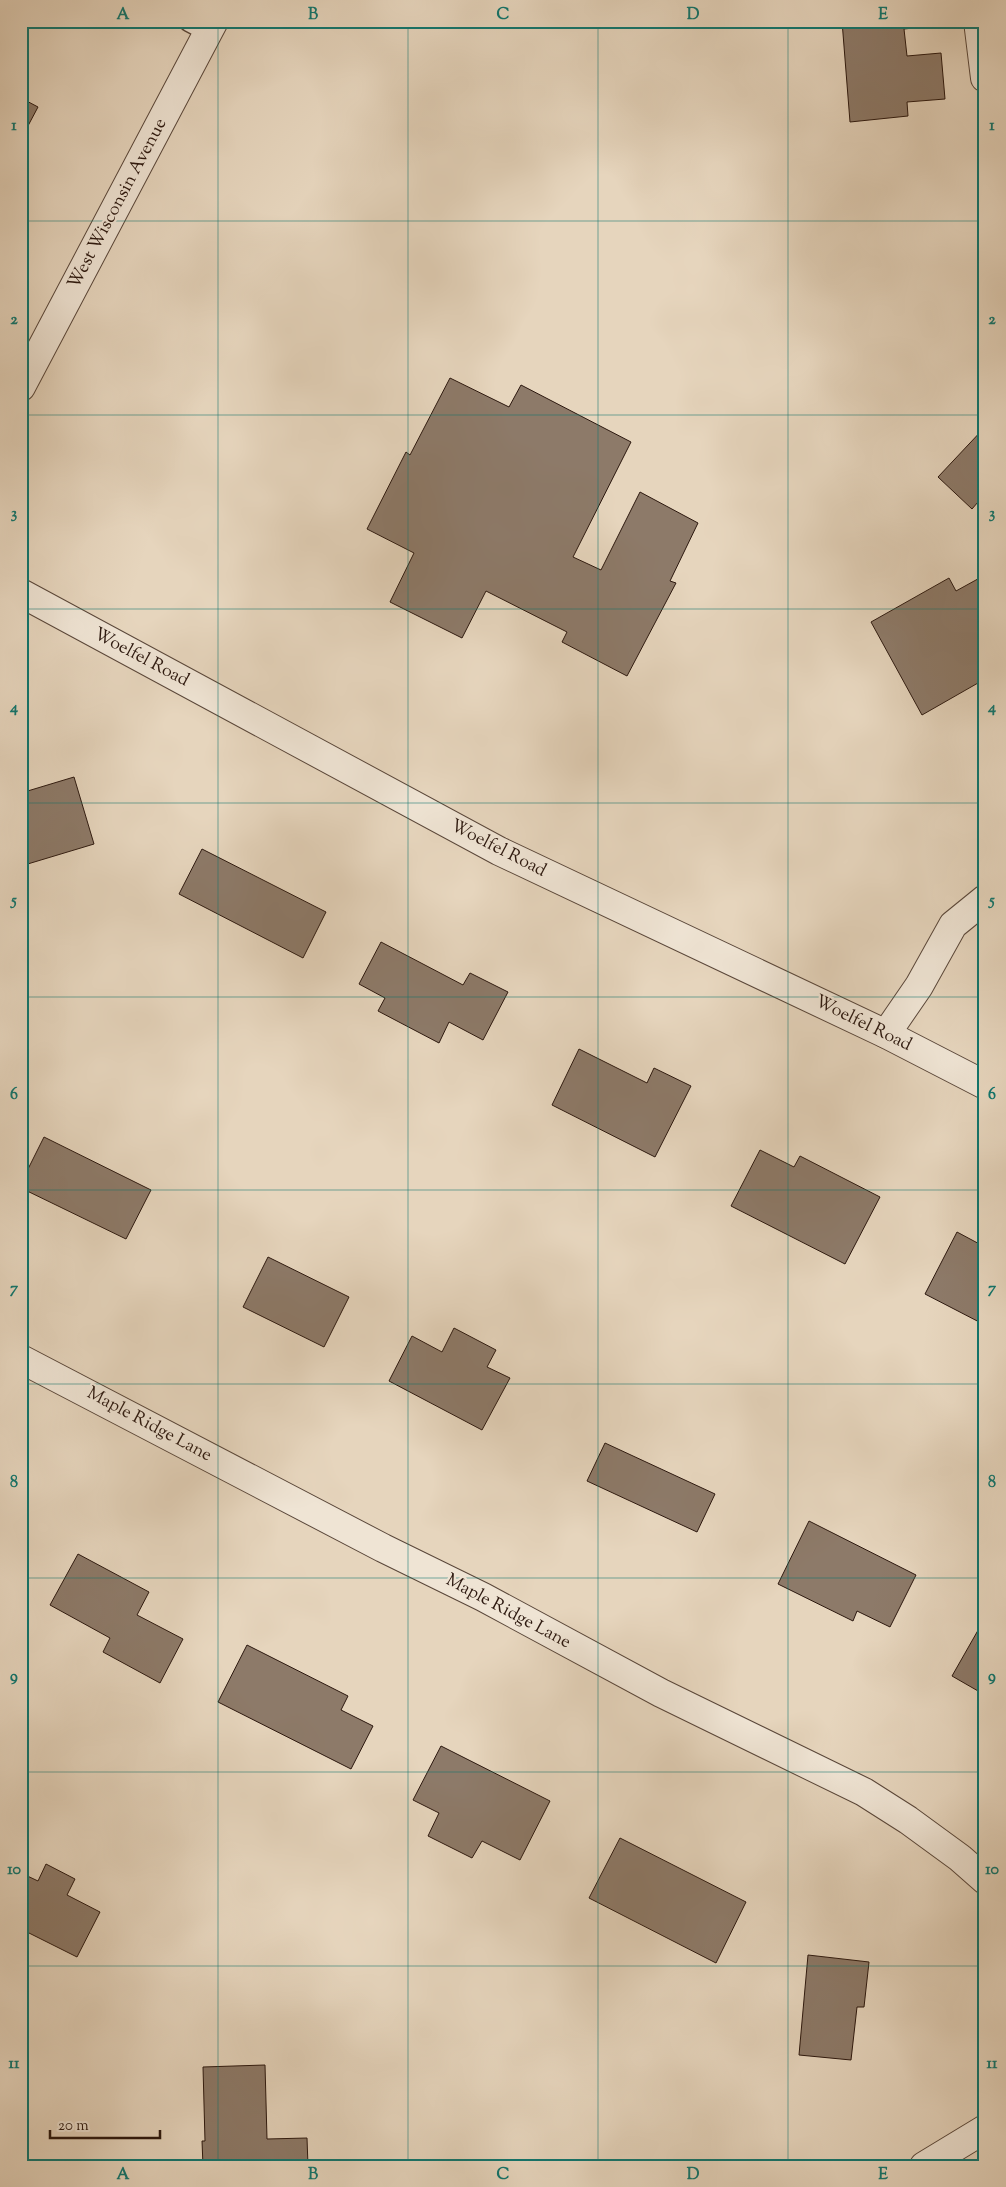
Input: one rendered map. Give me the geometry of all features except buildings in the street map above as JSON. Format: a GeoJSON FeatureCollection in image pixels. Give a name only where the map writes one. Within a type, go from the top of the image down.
{"type":"FeatureCollection","features":[{"type":"Feature","properties":{"kind":"street"},"geometry":{"type":"LineString","coordinates":[[978,21],[985,78]]}},
{"type":"Feature","properties":{"kind":"street","name":"West Wisconsin Avenue"},"geometry":{"type":"LineString","coordinates":[[21,387],[204,24]]}},
{"type":"Feature","properties":{"kind":"street","name":"Woelfel Road"},"geometry":{"type":"LineString","coordinates":[[21,593],[499,851],[886,1034],[985,1085]]}},
{"type":"Feature","properties":{"kind":"street"},"geometry":{"type":"LineString","coordinates":[[886,1034],[919,986],[953,925],[985,899]]}},
{"type":"Feature","properties":{"kind":"street","name":"Maple Ridge Lane"},"geometry":{"type":"LineString","coordinates":[[21,1359],[384,1548],[483,1597],[661,1693],[864,1792],[908,1820],[960,1858],[985,1880]]}},
{"type":"Feature","properties":{"kind":"street"},"geometry":{"type":"LineString","coordinates":[[924,2166],[985,2129]]}}]}
